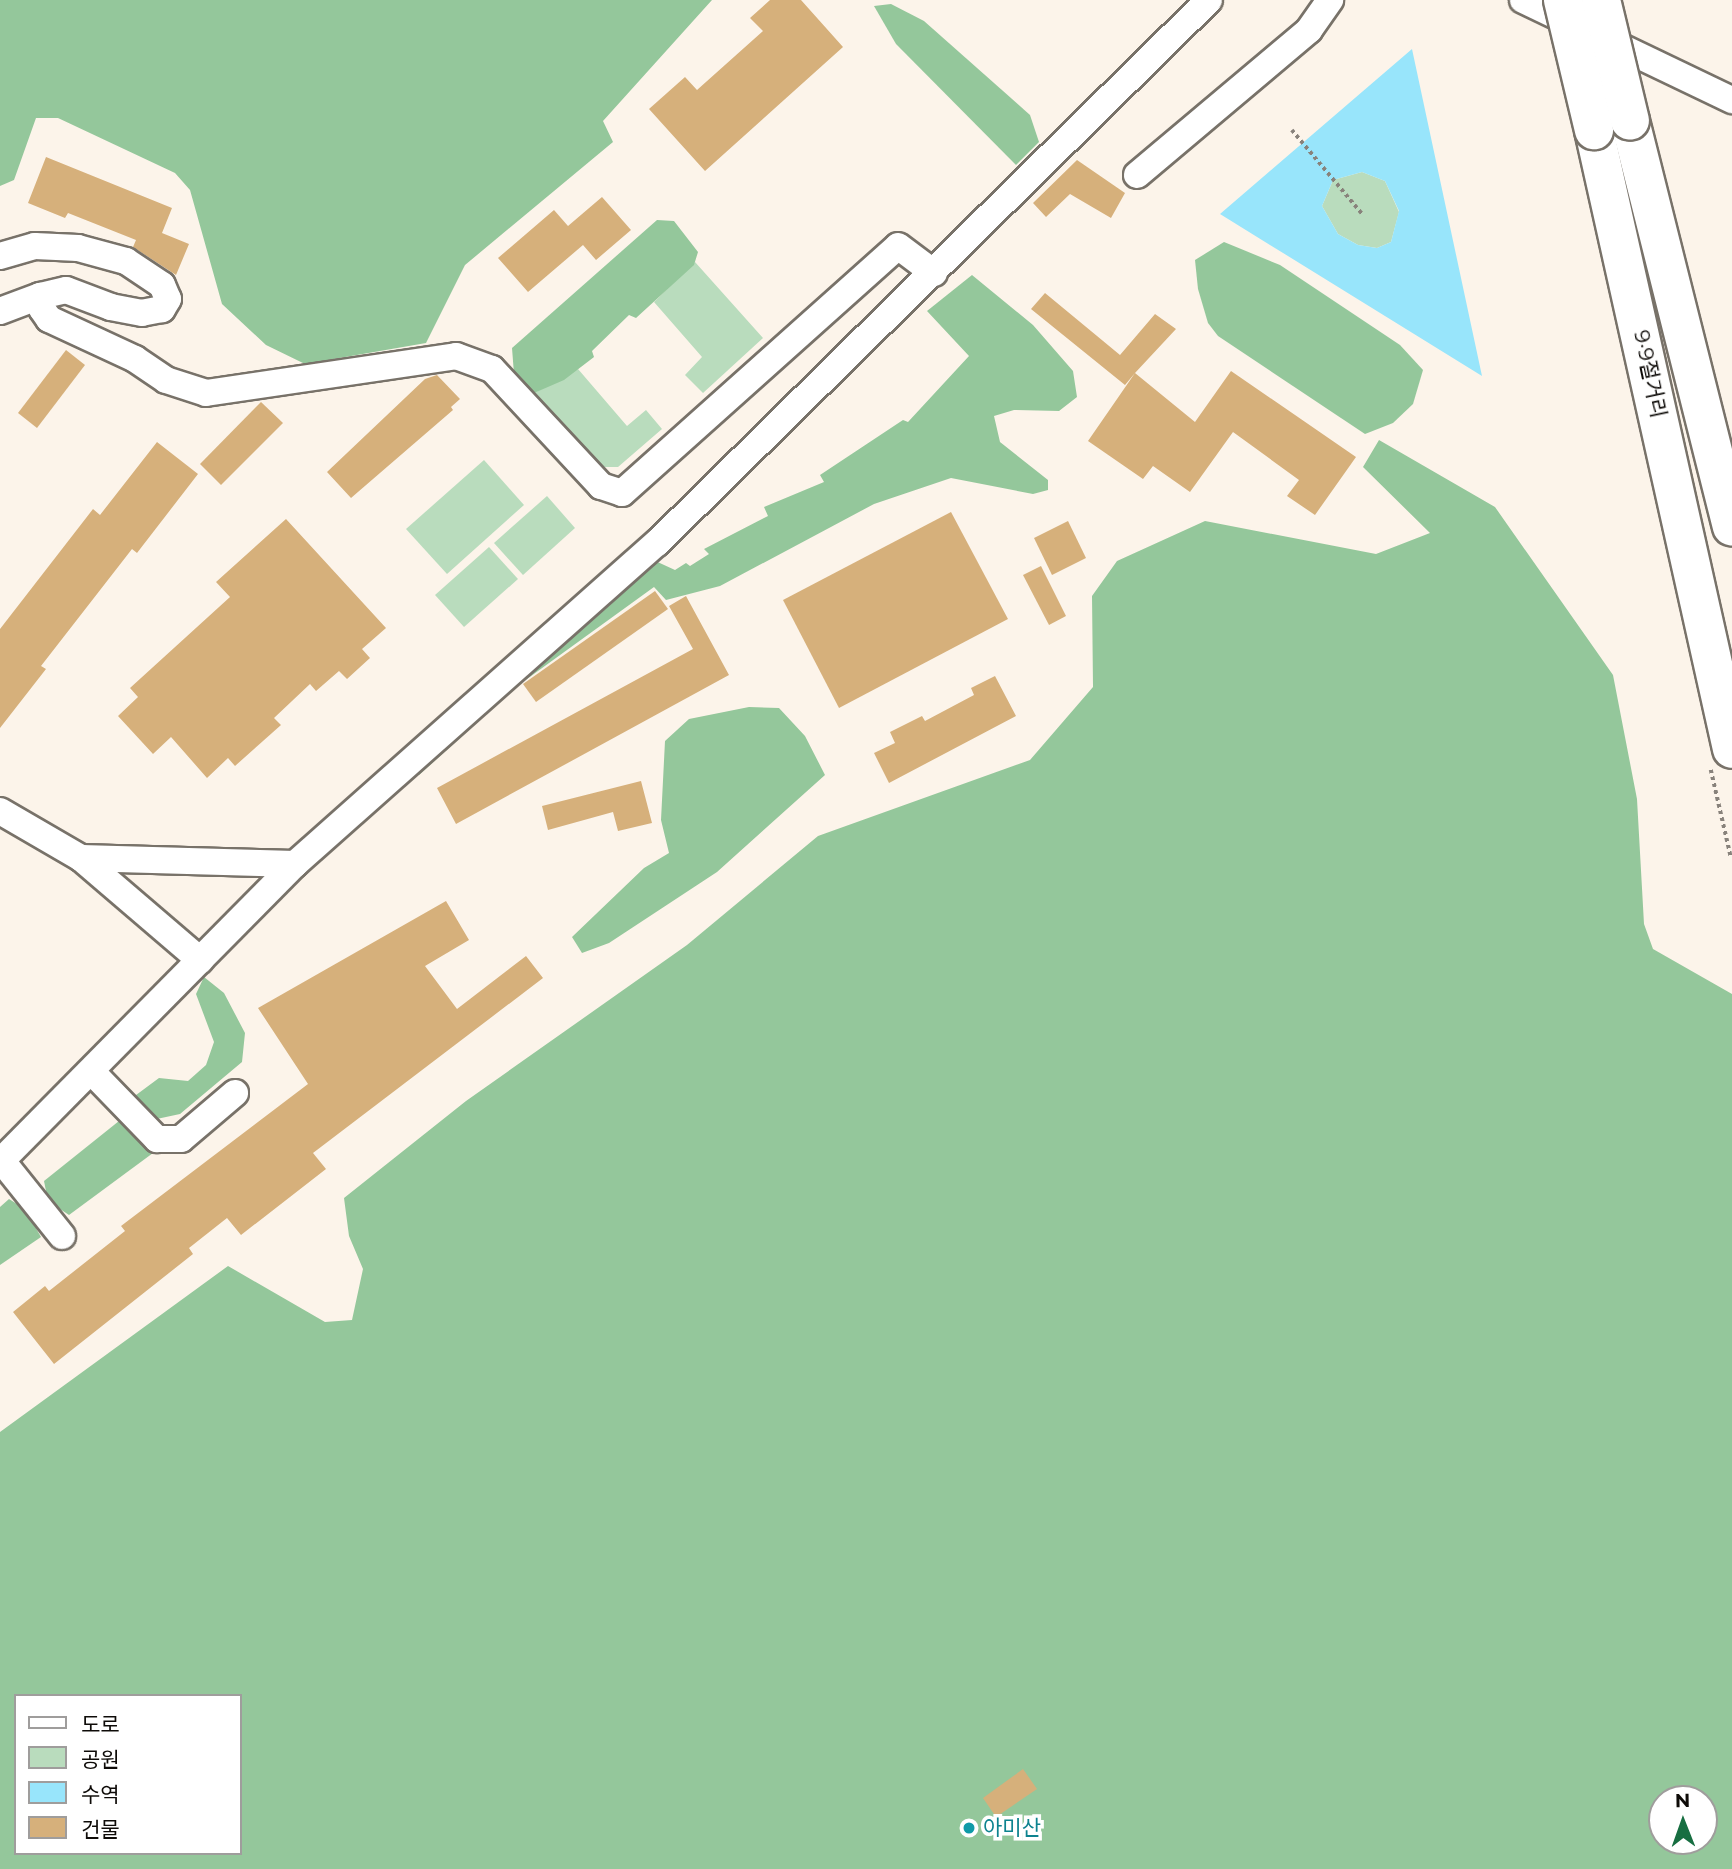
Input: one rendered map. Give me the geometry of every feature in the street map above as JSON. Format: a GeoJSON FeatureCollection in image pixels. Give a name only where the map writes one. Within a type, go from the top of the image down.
{"type":"FeatureCollection","features":[{"type":"Feature","properties":{"kind":"highway","name":"9·9절거리"},"geometry":{"type":"LineString","coordinates":[[1563,0],[1732,748]]}},
{"type":"Feature","properties":{"kind":"highway","name":"9·9절거리"},"geometry":{"type":"LineString","coordinates":[[1601,0],[1732,526]]}},
{"type":"Feature","properties":{"kind":"street"},"geometry":{"type":"LineString","coordinates":[[62,1236],[1,1162],[295,864],[657,543],[1070,141],[1209,0]]}},
{"type":"Feature","properties":{"kind":"street"},"geometry":{"type":"LineString","coordinates":[[1137,175],[1309,30],[1329,0]]}},
{"type":"Feature","properties":{"kind":"street"},"geometry":{"type":"LineString","coordinates":[[1523,0],[1732,100]]}},
{"type":"Feature","properties":{"kind":"street"},"geometry":{"type":"LineString","coordinates":[[0,256],[35,246],[78,248],[126,261],[162,285],[167,299],[162,309],[142,313],[66,290],[40,296],[0,311]]}},
{"type":"Feature","properties":{"kind":"street"},"geometry":{"type":"LineString","coordinates":[[40,296],[49,319],[135,359],[166,380],[206,394],[456,356],[468,360],[492,369],[601,486],[622,493],[898,246],[934,273]]}},
{"type":"Feature","properties":{"kind":"street"},"geometry":{"type":"LineString","coordinates":[[0,811],[81,858],[201,960]]}},
{"type":"Feature","properties":{"kind":"street"},"geometry":{"type":"LineString","coordinates":[[81,858],[185,864],[295,864]]}},
{"type":"Feature","properties":{"kind":"street"},"geometry":{"type":"LineString","coordinates":[[91,1070],[157,1139],[181,1139],[235,1093]]}},
{"type":"Feature","properties":{"kind":"path"},"geometry":{"type":"LineString","coordinates":[[1292,130],[1363,215]]}},
{"type":"Feature","properties":{"kind":"green space"},"geometry":{"type":"Polygon","coordinates":[[[0,0],[712,0],[603,121],[613,142],[465,265],[426,343],[305,364],[266,345],[222,304],[190,190],[175,173],[58,118],[36,118],[14,180],[0,186],[0,0]]]}},
{"type":"Feature","properties":{"kind":"green space"},"geometry":{"type":"Polygon","coordinates":[[[891,4],[924,21],[1030,115],[1039,142],[1016,165],[896,44],[874,6],[891,4]]]}},
{"type":"Feature","properties":{"kind":"green space"},"geometry":{"type":"Polygon","coordinates":[[[1362,172],[1385,181],[1399,212],[1391,242],[1377,248],[1358,245],[1338,234],[1322,206],[1333,180],[1362,172]]]}},
{"type":"Feature","properties":{"kind":"green space"},"geometry":{"type":"Polygon","coordinates":[[[657,220],[674,221],[698,252],[694,265],[636,318],[629,315],[592,351],[594,357],[564,380],[534,393],[514,374],[512,348],[657,220]]]}},
{"type":"Feature","properties":{"kind":"green space"},"geometry":{"type":"Polygon","coordinates":[[[1224,242],[1280,265],[1400,345],[1423,370],[1413,404],[1393,423],[1365,434],[1218,336],[1208,323],[1198,289],[1195,260],[1224,242]]]}},
{"type":"Feature","properties":{"kind":"green space"},"geometry":{"type":"Polygon","coordinates":[[[695,262],[763,338],[703,393],[685,375],[702,357],[654,302],[695,262]]]}},
{"type":"Feature","properties":{"kind":"green space"},"geometry":{"type":"Polygon","coordinates":[[[972,275],[1033,325],[1073,371],[1077,397],[1059,411],[1014,410],[994,416],[1000,442],[1048,480],[1048,490],[1033,494],[951,478],[874,504],[720,586],[666,600],[654,587],[520,684],[419,775],[415,767],[651,559],[675,570],[686,563],[690,566],[709,554],[704,549],[768,516],[764,507],[824,482],[820,475],[903,420],[908,422],[969,356],[927,311],[972,275]]]}},
{"type":"Feature","properties":{"kind":"green space"},"geometry":{"type":"Polygon","coordinates":[[[578,369],[627,426],[646,410],[662,429],[618,467],[600,467],[534,393],[578,369]]]}},
{"type":"Feature","properties":{"kind":"green space"},"geometry":{"type":"Polygon","coordinates":[[[1379,440],[1495,507],[1613,675],[1637,799],[1644,924],[1653,949],[1732,994],[1732,1869],[0,1869],[0,1432],[228,1266],[325,1322],[352,1320],[363,1269],[349,1236],[344,1198],[466,1101],[687,945],[818,836],[1030,760],[1093,687],[1092,596],[1117,561],[1205,521],[1376,554],[1430,533],[1363,467],[1379,440]]]}},
{"type":"Feature","properties":{"kind":"green space"},"geometry":{"type":"Polygon","coordinates":[[[484,460],[524,505],[447,574],[406,529],[484,460]]]}},
{"type":"Feature","properties":{"kind":"green space"},"geometry":{"type":"Polygon","coordinates":[[[547,496],[575,528],[523,575],[494,543],[547,496]]]}},
{"type":"Feature","properties":{"kind":"green space"},"geometry":{"type":"Polygon","coordinates":[[[489,547],[518,579],[464,627],[435,595],[489,547]]]}},
{"type":"Feature","properties":{"kind":"green space"},"geometry":{"type":"Polygon","coordinates":[[[749,707],[779,708],[805,736],[825,775],[717,872],[609,943],[582,953],[572,937],[644,868],[669,853],[661,820],[665,741],[689,719],[749,707]]]}},
{"type":"Feature","properties":{"kind":"green space"},"geometry":{"type":"Polygon","coordinates":[[[204,977],[224,993],[245,1033],[242,1062],[180,1114],[152,1120],[132,1098],[159,1078],[188,1081],[206,1065],[214,1042],[196,994],[204,977]]]}},
{"type":"Feature","properties":{"kind":"green space"},"geometry":{"type":"Polygon","coordinates":[[[124,1117],[153,1153],[69,1215],[48,1201],[44,1181],[124,1117]]]}},
{"type":"Feature","properties":{"kind":"green space"},"geometry":{"type":"Polygon","coordinates":[[[9,1199],[25,1209],[41,1237],[0,1265],[0,1207],[9,1199]]]}},
{"type":"Feature","properties":{"kind":"water"},"geometry":{"type":"Polygon","coordinates":[[[1412,49],[1482,376],[1220,214],[1412,49]],[[1362,172],[1333,180],[1322,206],[1338,234],[1358,245],[1377,248],[1391,242],[1399,211],[1385,181],[1362,172]]]}},
{"type":"Feature","properties":{"kind":"building"},"geometry":{"type":"Polygon","coordinates":[[[770,0],[801,0],[843,47],[705,171],[649,109],[685,77],[697,90],[763,31],[750,18],[770,0]]]}},
{"type":"Feature","properties":{"kind":"building"},"geometry":{"type":"Polygon","coordinates":[[[46,157],[172,208],[162,233],[189,244],[176,275],[133,247],[136,240],[68,213],[65,218],[28,203],[46,157]]]}},
{"type":"Feature","properties":{"kind":"building"},"geometry":{"type":"Polygon","coordinates":[[[1077,160],[1125,193],[1111,218],[1070,194],[1046,217],[1033,203],[1077,160]]]}},
{"type":"Feature","properties":{"kind":"building"},"geometry":{"type":"Polygon","coordinates":[[[602,197],[631,230],[596,260],[583,245],[528,292],[498,258],[554,210],[568,226],[602,197]]]}},
{"type":"Feature","properties":{"kind":"building"},"geometry":{"type":"Polygon","coordinates":[[[1045,293],[1120,355],[1155,314],[1176,329],[1125,385],[1031,309],[1045,293]]]}},
{"type":"Feature","properties":{"kind":"building"},"geometry":{"type":"Polygon","coordinates":[[[66,350],[85,365],[37,428],[18,413],[66,350]]]}},
{"type":"Feature","properties":{"kind":"building"},"geometry":{"type":"Polygon","coordinates":[[[1231,371],[1356,457],[1315,515],[1287,496],[1299,480],[1233,432],[1190,492],[1153,466],[1143,479],[1088,441],[1135,373],[1195,422],[1231,371]]]}},
{"type":"Feature","properties":{"kind":"building"},"geometry":{"type":"Polygon","coordinates":[[[437,375],[460,399],[451,407],[453,410],[351,498],[327,472],[425,379],[437,375]]]}},
{"type":"Feature","properties":{"kind":"building"},"geometry":{"type":"Polygon","coordinates":[[[261,402],[283,423],[221,485],[200,464],[261,402]]]}},
{"type":"Feature","properties":{"kind":"building"},"geometry":{"type":"Polygon","coordinates":[[[157,442],[198,474],[137,553],[132,549],[41,666],[46,669],[0,728],[0,629],[93,509],[100,515],[157,442]]]}},
{"type":"Feature","properties":{"kind":"building"},"geometry":{"type":"Polygon","coordinates":[[[951,512],[1008,619],[839,708],[783,600],[951,512]]]}},
{"type":"Feature","properties":{"kind":"building"},"geometry":{"type":"Polygon","coordinates":[[[286,519],[386,628],[362,649],[370,658],[347,679],[339,671],[316,691],[310,684],[274,718],[281,725],[235,766],[228,758],[207,778],[171,737],[153,754],[118,716],[138,697],[130,688],[230,597],[216,582],[286,519]]]}},
{"type":"Feature","properties":{"kind":"building"},"geometry":{"type":"Polygon","coordinates":[[[1068,521],[1086,558],[1052,575],[1034,538],[1068,521]]]}},
{"type":"Feature","properties":{"kind":"building"},"geometry":{"type":"Polygon","coordinates":[[[1041,566],[1066,616],[1049,625],[1023,575],[1041,566]]]}},
{"type":"Feature","properties":{"kind":"building"},"geometry":{"type":"Polygon","coordinates":[[[655,591],[668,609],[536,702],[523,684],[655,591]]]}},
{"type":"Feature","properties":{"kind":"building"},"geometry":{"type":"Polygon","coordinates":[[[686,596],[729,675],[456,824],[437,788],[693,649],[669,606],[686,596]]]}},
{"type":"Feature","properties":{"kind":"building"},"geometry":{"type":"Polygon","coordinates":[[[995,676],[1016,716],[889,783],[874,753],[895,743],[890,732],[922,716],[925,721],[974,695],[971,688],[995,676]]]}},
{"type":"Feature","properties":{"kind":"building"},"geometry":{"type":"Polygon","coordinates":[[[641,781],[652,823],[618,831],[613,812],[548,830],[542,806],[641,781]]]}},
{"type":"Feature","properties":{"kind":"building"},"geometry":{"type":"Polygon","coordinates":[[[446,901],[469,940],[425,966],[457,1009],[526,956],[543,978],[313,1153],[326,1169],[241,1235],[227,1218],[189,1248],[193,1254],[54,1364],[13,1312],[45,1286],[49,1291],[125,1231],[121,1226],[308,1084],[258,1008],[446,901]]]}},
{"type":"Feature","properties":{"kind":"building"},"geometry":{"type":"Polygon","coordinates":[[[1023,1769],[1037,1789],[996,1817],[983,1798],[1023,1769]]]}},
{"type":"Feature","properties":{"kind":"place","name":"아미산"},"geometry":{"type":"Point","coordinates":[969,1828]}}]}
